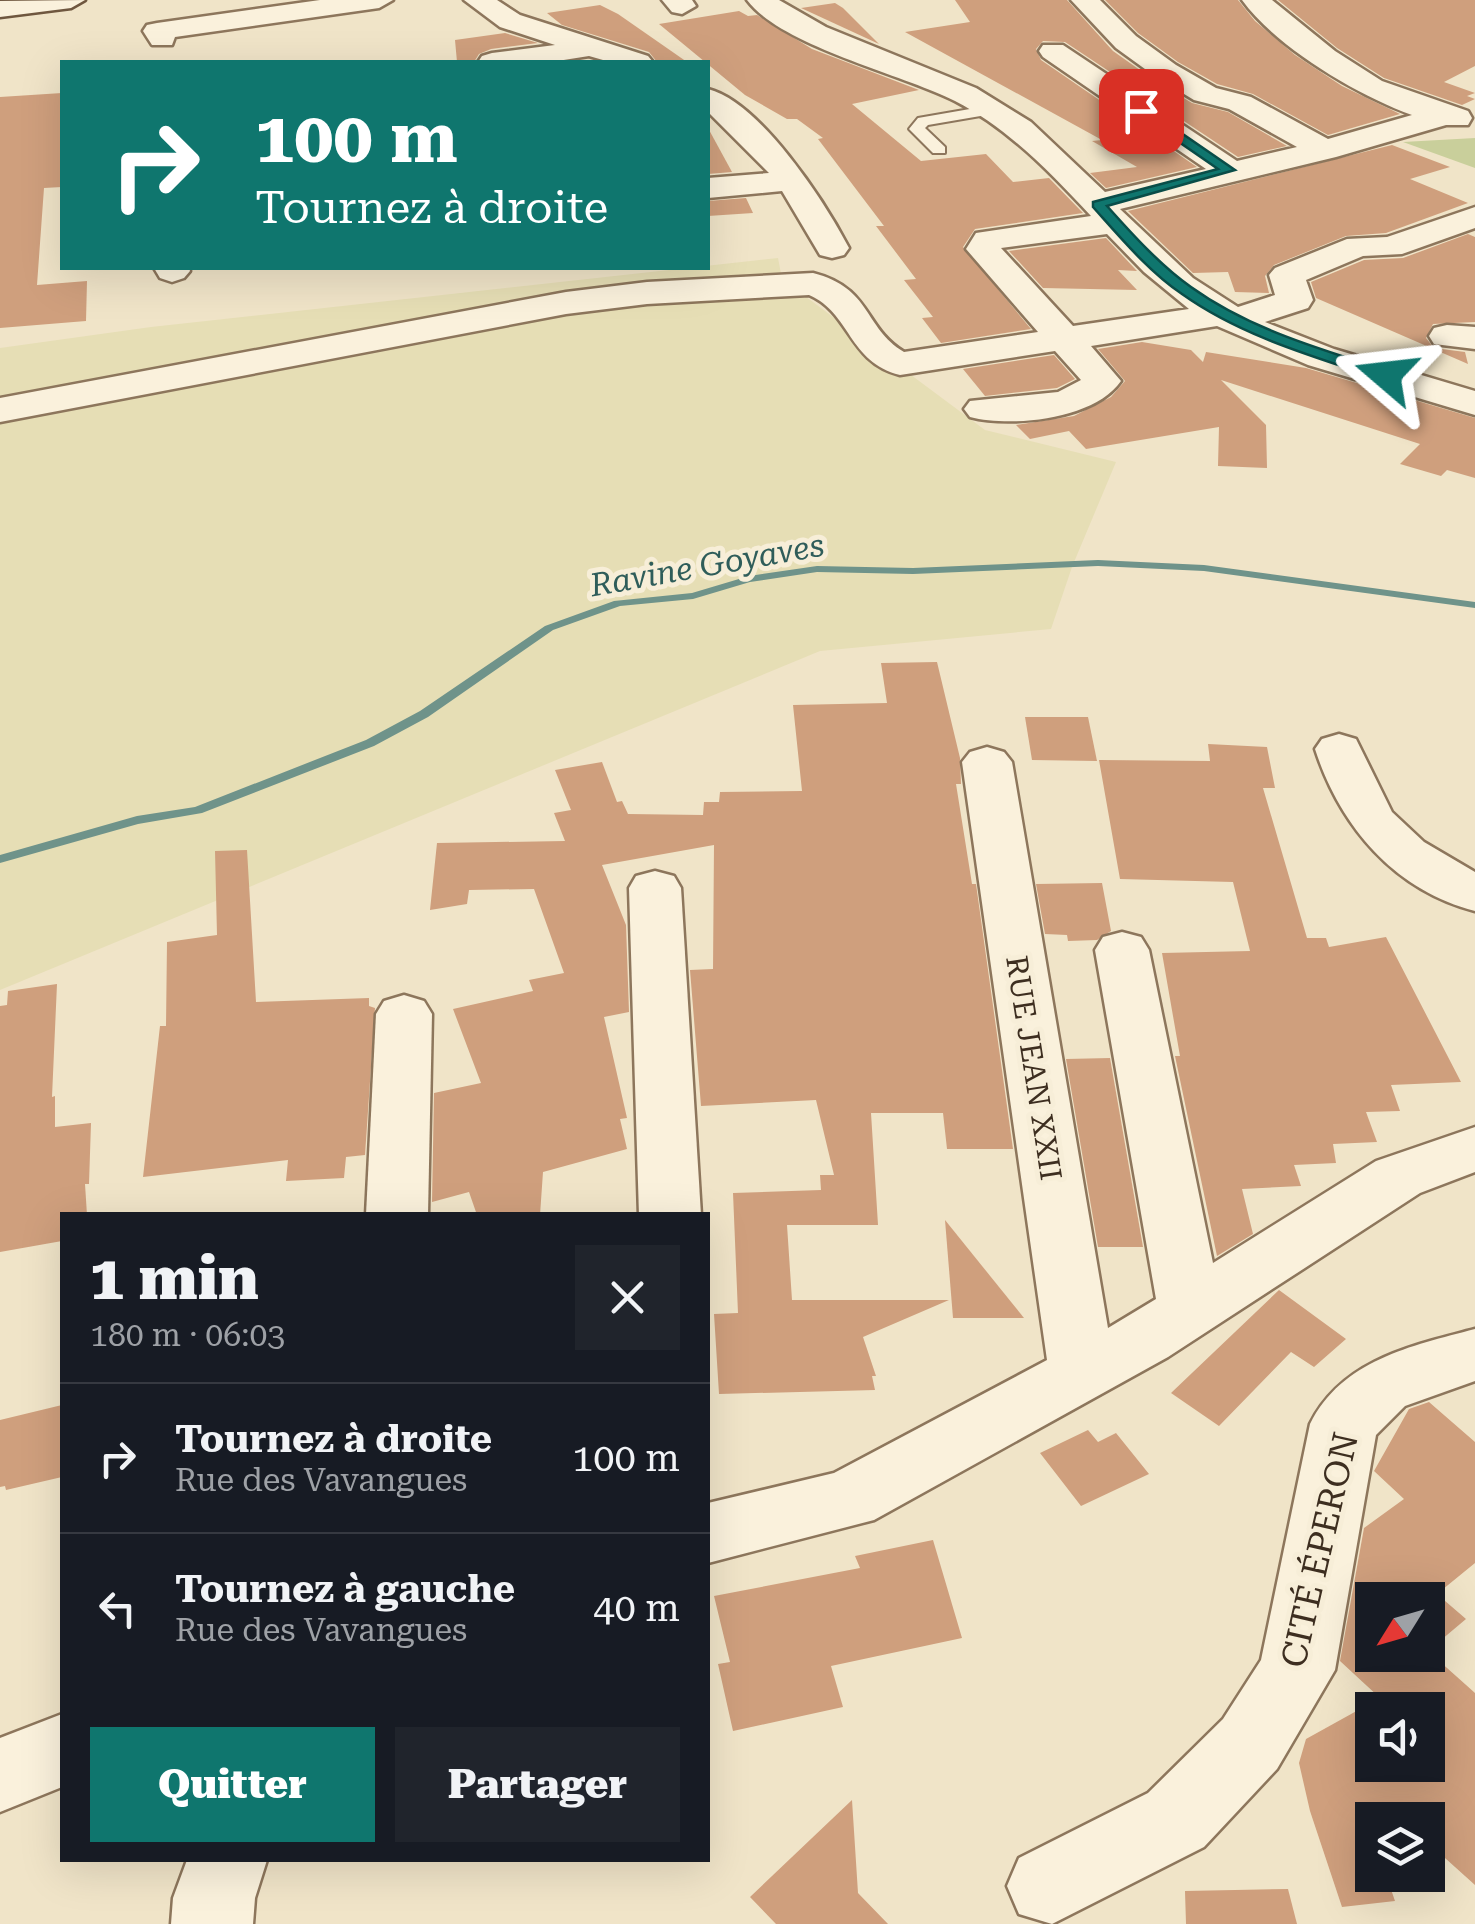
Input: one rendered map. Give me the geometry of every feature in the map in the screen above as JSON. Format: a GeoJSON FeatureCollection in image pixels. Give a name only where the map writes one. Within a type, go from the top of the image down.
{"type":"FeatureCollection","features":[{"type":"Feature","properties":{"kind":"street"},"geometry":{"type":"LineString","coordinates":[[0,9],[71,0]]}},
{"type":"Feature","properties":{"kind":"street"},"geometry":{"type":"LineString","coordinates":[[157,32],[378,0]]}},
{"type":"Feature","properties":{"kind":"street"},"geometry":{"type":"LineString","coordinates":[[478,0],[510,22],[632,60]]}},
{"type":"Feature","properties":{"kind":"street"},"geometry":{"type":"LineString","coordinates":[[761,0],[820,36],[932,79],[994,110],[1040,145],[1184,289],[1230,317],[1337,360],[1475,403]]}},
{"type":"Feature","properties":{"kind":"street"},"geometry":{"type":"LineString","coordinates":[[1085,0],[1126,42],[1166,71],[1206,94],[1240,103],[1324,150]]}},
{"type":"Feature","properties":{"kind":"street"},"geometry":{"type":"LineString","coordinates":[[1256,0],[1326,62],[1357,81],[1461,118]]}},
{"type":"Feature","properties":{"kind":"street"},"geometry":{"type":"LineString","coordinates":[[506,60],[596,47]]}},
{"type":"Feature","properties":{"kind":"street"},"geometry":{"type":"LineString","coordinates":[[1053,51],[1229,170]]}},
{"type":"Feature","properties":{"kind":"street"},"geometry":{"type":"LineString","coordinates":[[715,108],[791,181],[832,248]]}},
{"type":"Feature","properties":{"kind":"street"},"geometry":{"type":"LineString","coordinates":[[984,409],[1061,403],[1092,394],[1102,381],[982,249],[988,240],[1106,214],[1229,170],[1461,118]]}},
{"type":"Feature","properties":{"kind":"street"},"geometry":{"type":"LineString","coordinates":[[710,188],[791,181]]}},
{"type":"Feature","properties":{"kind":"street"},"geometry":{"type":"LineString","coordinates":[[0,410],[566,303],[666,292],[825,286],[838,292],[889,361],[900,364],[936,360],[1230,317],[1295,300],[1287,275],[1359,246],[1390,247],[1475,216]]}},
{"type":"Feature","properties":{"kind":"street"},"geometry":{"type":"LineString","coordinates":[[1339,749],[1347,777],[1386,840],[1406,856],[1475,894]]}},
{"type":"Feature","properties":{"kind":"street","name":"RUE JEAN XXII"},"geometry":{"type":"LineString","coordinates":[[987,762],[1082,1373]]}},
{"type":"Feature","properties":{"kind":"street"},"geometry":{"type":"LineString","coordinates":[[654,888],[670,1212]]}},
{"type":"Feature","properties":{"kind":"street"},"geometry":{"type":"LineString","coordinates":[[1122,950],[1190,1310]]}},
{"type":"Feature","properties":{"kind":"street"},"geometry":{"type":"LineString","coordinates":[[396,1212],[404,1014]]}},
{"type":"Feature","properties":{"kind":"street"},"geometry":{"type":"LineString","coordinates":[[710,1533],[849,1499],[1190,1310],[1398,1178],[1475,1149]]}},
{"type":"Feature","properties":{"kind":"street","name":"CITÉ ÉPERON"},"geometry":{"type":"LineString","coordinates":[[1048,1886],[1176,1820],[1250,1744],[1297,1670],[1344,1424],[1381,1388],[1426,1368],[1475,1355]]}},
{"type":"Feature","properties":{"kind":"street"},"geometry":{"type":"LineString","coordinates":[[0,1775],[60,1751]]}},
{"type":"Feature","properties":{"kind":"street"},"geometry":{"type":"LineString","coordinates":[[212,1924],[214,1898],[226,1862]]}},
{"type":"Feature","properties":{"kind":"lane"},"geometry":{"type":"LineString","coordinates":[[939,150],[917,129],[924,122],[994,110]]}},
{"type":"Feature","properties":{"kind":"shaded area"},"geometry":{"type":"Polygon","coordinates":[[[778,258],[782,279],[985,430],[1116,462],[1051,629],[820,651],[0,990],[0,348],[151,327],[669,270],[710,270],[710,265],[778,258]]]}},
{"type":"Feature","properties":{"kind":"green space"},"geometry":{"type":"Polygon","coordinates":[[[1475,138],[1475,168],[1403,142],[1475,138]]]}},
{"type":"Feature","properties":{"kind":"building"},"geometry":{"type":"Polygon","coordinates":[[[955,0],[1067,0],[1113,51],[1154,80],[1192,103],[1228,112],[1287,146],[1238,157],[1065,42],[1043,41],[1036,49],[1041,60],[1197,167],[1106,188],[1090,173],[1137,167],[1092,141],[1102,140],[905,32],[970,22],[955,0]]]}},
{"type":"Feature","properties":{"kind":"building"},"geometry":{"type":"Polygon","coordinates":[[[1105,0],[1238,0],[1255,21],[1295,55],[1342,86],[1400,114],[1328,135],[1253,94],[1217,84],[1178,62],[1138,33],[1105,0]]]}},
{"type":"Feature","properties":{"kind":"building"},"geometry":{"type":"Polygon","coordinates":[[[1278,0],[1475,0],[1475,66],[1444,82],[1475,93],[1467,96],[1475,99],[1462,105],[1384,78],[1337,48],[1278,0]]]}},
{"type":"Feature","properties":{"kind":"building"},"geometry":{"type":"Polygon","coordinates":[[[835,3],[843,8],[879,44],[801,8],[835,3]]]}},
{"type":"Feature","properties":{"kind":"building"},"geometry":{"type":"Polygon","coordinates":[[[600,5],[684,60],[655,60],[649,52],[562,25],[547,13],[600,5]]]}},
{"type":"Feature","properties":{"kind":"building"},"geometry":{"type":"Polygon","coordinates":[[[739,11],[757,15],[812,49],[919,90],[852,104],[921,161],[986,154],[1013,182],[1049,178],[1083,213],[975,229],[963,247],[1031,329],[941,343],[922,318],[933,317],[904,280],[916,279],[876,226],[884,226],[818,139],[823,138],[797,119],[787,119],[745,95],[710,66],[710,60],[703,60],[659,24],[739,11]]]}},
{"type":"Feature","properties":{"kind":"building"},"geometry":{"type":"Polygon","coordinates":[[[505,33],[538,43],[491,49],[475,60],[457,60],[455,40],[505,33]]]}},
{"type":"Feature","properties":{"kind":"building"},"geometry":{"type":"Polygon","coordinates":[[[60,93],[60,187],[44,188],[37,285],[87,281],[86,321],[0,328],[0,97],[60,93]]]}},
{"type":"Feature","properties":{"kind":"building"},"geometry":{"type":"Polygon","coordinates":[[[710,132],[732,172],[710,174],[710,132]]]}},
{"type":"Feature","properties":{"kind":"building"},"geometry":{"type":"Polygon","coordinates":[[[1392,145],[1450,167],[1410,179],[1468,203],[1386,233],[1346,236],[1274,265],[1265,276],[1269,293],[1235,292],[1228,272],[1193,273],[1128,211],[1392,145]]]}},
{"type":"Feature","properties":{"kind":"building"},"geometry":{"type":"Polygon","coordinates":[[[746,198],[753,213],[710,216],[710,201],[746,198]]]}},
{"type":"Feature","properties":{"kind":"building"},"geometry":{"type":"Polygon","coordinates":[[[1468,234],[1475,237],[1475,322],[1433,324],[1426,338],[1434,348],[1465,352],[1468,364],[1316,298],[1311,282],[1364,260],[1403,258],[1468,234]]]}},
{"type":"Feature","properties":{"kind":"building"},"geometry":{"type":"Polygon","coordinates":[[[1106,238],[1137,271],[1118,270],[1137,290],[1043,288],[1009,251],[1106,238]]]}},
{"type":"Feature","properties":{"kind":"building"},"geometry":{"type":"Polygon","coordinates":[[[1142,342],[1191,350],[1203,362],[1206,352],[1306,368],[1475,418],[1475,478],[1447,470],[1441,476],[1400,464],[1420,444],[1221,380],[1266,425],[1267,468],[1218,466],[1219,427],[1086,449],[1069,431],[1030,439],[1016,425],[1074,416],[1111,397],[1125,381],[1098,349],[1142,342]]]}},
{"type":"Feature","properties":{"kind":"building"},"geometry":{"type":"Polygon","coordinates":[[[1054,355],[1075,379],[1057,388],[985,396],[963,369],[1054,355]]]}},
{"type":"Feature","properties":{"kind":"building"},"geometry":{"type":"Polygon","coordinates":[[[937,662],[960,758],[961,784],[956,784],[972,884],[976,884],[1013,1149],[947,1149],[943,1113],[871,1113],[878,1225],[787,1225],[792,1300],[949,1300],[863,1337],[876,1376],[872,1376],[875,1390],[719,1394],[714,1314],[738,1313],[733,1193],[821,1190],[820,1175],[834,1175],[816,1100],[701,1106],[690,970],[713,969],[714,845],[602,865],[626,925],[629,1012],[604,1017],[627,1118],[620,1119],[627,1149],[543,1172],[540,1212],[476,1212],[469,1192],[432,1202],[434,1093],[481,1083],[453,1009],[533,991],[529,980],[564,973],[534,889],[469,890],[467,904],[430,910],[437,843],[565,841],[554,813],[571,810],[555,770],[602,762],[617,802],[622,801],[628,814],[703,815],[704,802],[719,802],[720,792],[802,791],[793,705],[887,703],[881,663],[937,662]]]}},
{"type":"Feature","properties":{"kind":"building"},"geometry":{"type":"Polygon","coordinates":[[[1025,717],[1088,717],[1097,761],[1032,760],[1025,717]]]}},
{"type":"Feature","properties":{"kind":"building"},"geometry":{"type":"Polygon","coordinates":[[[1208,744],[1267,747],[1275,788],[1263,788],[1307,938],[1326,938],[1329,947],[1386,937],[1461,1082],[1391,1085],[1400,1111],[1366,1112],[1377,1142],[1333,1144],[1336,1163],[1294,1165],[1301,1186],[1242,1189],[1253,1234],[1217,1256],[1175,1056],[1180,1056],[1162,953],[1250,951],[1233,882],[1120,879],[1099,760],[1210,761],[1208,744]]]}},
{"type":"Feature","properties":{"kind":"building"},"geometry":{"type":"Polygon","coordinates":[[[247,850],[256,1002],[369,998],[369,1006],[375,1008],[365,1155],[346,1157],[344,1178],[286,1181],[288,1160],[143,1177],[160,1026],[166,1026],[167,942],[217,935],[215,851],[247,850]]]}},
{"type":"Feature","properties":{"kind":"building"},"geometry":{"type":"Polygon","coordinates":[[[1102,883],[1111,931],[1097,940],[1068,941],[1067,935],[1045,934],[1036,884],[1102,883]]]}},
{"type":"Feature","properties":{"kind":"building"},"geometry":{"type":"Polygon","coordinates":[[[57,984],[52,1097],[55,1096],[55,1127],[91,1123],[89,1184],[85,1184],[87,1212],[60,1212],[60,1241],[0,1252],[0,1006],[7,1005],[8,991],[57,984]]]}},
{"type":"Feature","properties":{"kind":"building"},"geometry":{"type":"Polygon","coordinates":[[[1110,1058],[1143,1247],[1098,1247],[1066,1059],[1110,1058]]]}},
{"type":"Feature","properties":{"kind":"building"},"geometry":{"type":"Polygon","coordinates":[[[945,1220],[1024,1318],[953,1318],[945,1220]]]}},
{"type":"Feature","properties":{"kind":"building"},"geometry":{"type":"Polygon","coordinates":[[[1279,1290],[1346,1339],[1314,1367],[1291,1352],[1219,1426],[1171,1393],[1279,1290]]]}},
{"type":"Feature","properties":{"kind":"building"},"geometry":{"type":"Polygon","coordinates":[[[1429,1402],[1475,1442],[1475,1563],[1445,1587],[1445,1582],[1355,1582],[1355,1672],[1445,1672],[1445,1666],[1475,1693],[1475,1885],[1445,1858],[1445,1802],[1355,1802],[1355,1892],[1392,1892],[1395,1901],[1342,1907],[1310,1811],[1299,1763],[1306,1739],[1355,1712],[1355,1782],[1445,1782],[1445,1692],[1374,1692],[1340,1661],[1364,1528],[1404,1499],[1374,1471],[1409,1409],[1429,1402]]]}},
{"type":"Feature","properties":{"kind":"building"},"geometry":{"type":"Polygon","coordinates":[[[60,1405],[60,1477],[6,1490],[5,1486],[0,1487],[0,1420],[60,1405]]]}},
{"type":"Feature","properties":{"kind":"building"},"geometry":{"type":"Polygon","coordinates":[[[1088,1430],[1098,1442],[1116,1433],[1149,1474],[1081,1506],[1040,1453],[1088,1430]]]}},
{"type":"Feature","properties":{"kind":"building"},"geometry":{"type":"Polygon","coordinates":[[[933,1540],[962,1638],[831,1666],[843,1707],[733,1731],[718,1664],[730,1662],[714,1596],[860,1568],[855,1556],[933,1540]]]}},
{"type":"Feature","properties":{"kind":"building"},"geometry":{"type":"Polygon","coordinates":[[[1445,1601],[1466,1619],[1445,1637],[1445,1601]]]}},
{"type":"Feature","properties":{"kind":"building"},"geometry":{"type":"Polygon","coordinates":[[[852,1800],[858,1893],[888,1924],[776,1924],[750,1897],[852,1800]]]}},
{"type":"Feature","properties":{"kind":"building"},"geometry":{"type":"Polygon","coordinates":[[[1288,1889],[1297,1924],[1186,1924],[1185,1891],[1288,1889]]]}},
{"type":"Feature","properties":{"kind":"waterway","name":"Ravine Goyaves"},"geometry":{"type":"LineString","coordinates":[[0,859],[137,820],[198,810],[370,743],[424,714],[549,628],[618,603],[693,596],[749,579],[817,569],[913,571],[1098,563],[1204,568],[1475,605]]}},
{"type":"Feature","properties":{"kind":"route"},"geometry":{"type":"LineString","coordinates":[[1141,111],[1229,170],[1098,204],[1114,223],[1184,289],[1235,320],[1297,346],[1386,375]]}}]}
